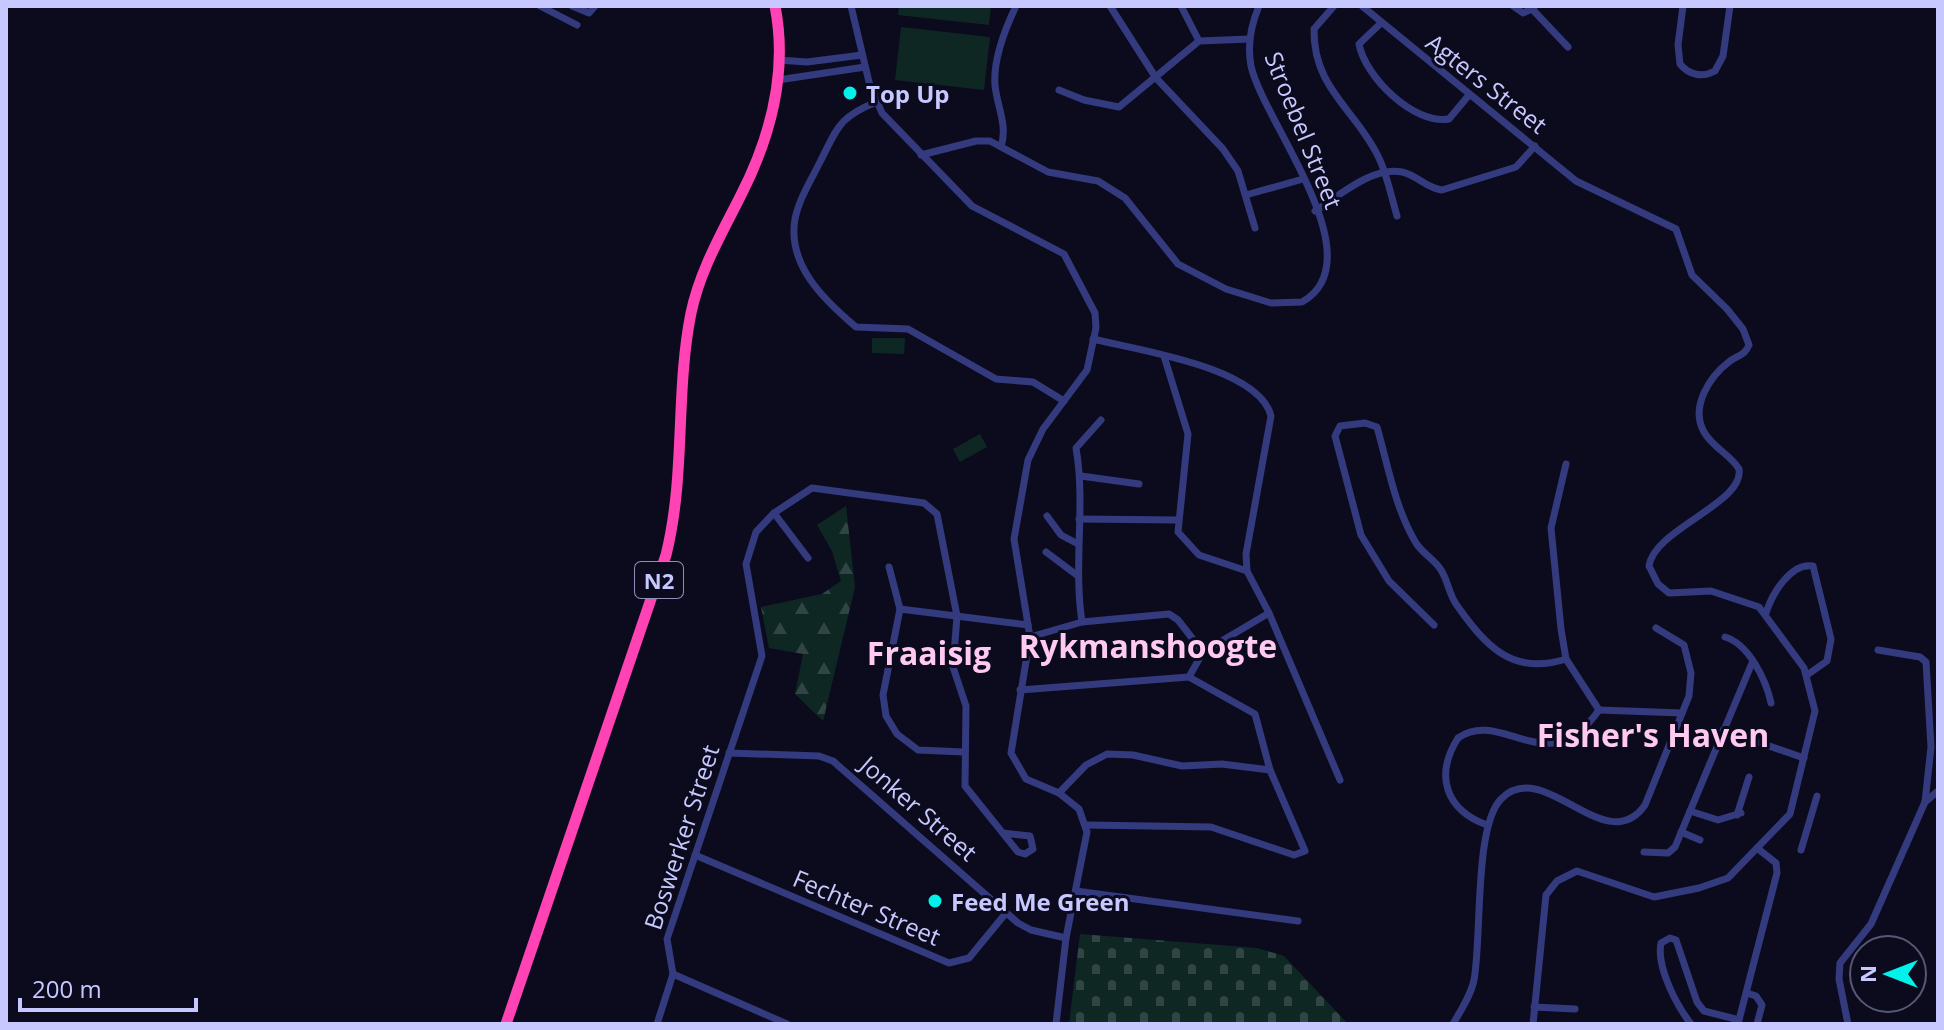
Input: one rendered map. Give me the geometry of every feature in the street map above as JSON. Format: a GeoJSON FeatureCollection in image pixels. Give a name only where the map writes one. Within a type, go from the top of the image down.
{"type":"FeatureCollection","features":[{"type":"Feature","properties":{"kind":"highway","name":"N2"},"geometry":{"type":"LineString","coordinates":[[506,1024],[663,567],[680,480],[685,367],[692,310],[715,243],[769,129],[778,80],[775,6]]}},
{"type":"Feature","properties":{"kind":"street"},"geometry":{"type":"LineString","coordinates":[[540,6],[577,25]]}},
{"type":"Feature","properties":{"kind":"street"},"geometry":{"type":"LineString","coordinates":[[572,6],[589,13],[595,6]]}},
{"type":"Feature","properties":{"kind":"street"},"geometry":{"type":"LineString","coordinates":[[851,6],[876,102],[890,123],[972,206],[1064,254],[1092,301],[1093,339],[1087,370],[1034,445],[1020,491],[1014,554],[1030,637],[1012,742],[1014,763],[1034,784],[1059,793],[1079,809],[1087,825],[1087,844],[1066,938],[1056,1024]]}},
{"type":"Feature","properties":{"kind":"street"},"geometry":{"type":"LineString","coordinates":[[1001,147],[1004,127],[995,78],[1001,46],[1016,6]]}},
{"type":"Feature","properties":{"kind":"street"},"geometry":{"type":"LineString","coordinates":[[1110,6],[1156,78],[1223,149],[1238,171],[1255,228]]}},
{"type":"Feature","properties":{"kind":"street"},"geometry":{"type":"LineString","coordinates":[[1181,6],[1199,41]]}},
{"type":"Feature","properties":{"kind":"street","name":"Stroebel Street"},"geometry":{"type":"LineString","coordinates":[[921,155],[976,141],[1001,147],[1048,172],[1110,186],[1125,198],[1178,264],[1226,289],[1277,304],[1302,302],[1312,297],[1328,270],[1326,234],[1292,147],[1252,67],[1250,39],[1259,6]]}},
{"type":"Feature","properties":{"kind":"street","name":"Agters Street"},"geometry":{"type":"LineString","coordinates":[[1362,6],[1380,24],[1590,190],[1627,203],[1676,229],[1692,275],[1718,298],[1747,336],[1747,351],[1717,373],[1704,392],[1699,412],[1699,422],[1711,443],[1736,463],[1740,475],[1729,493],[1660,546],[1649,566],[1658,584],[1669,593],[1697,590],[1731,595],[1766,613]]}},
{"type":"Feature","properties":{"kind":"street"},"geometry":{"type":"LineString","coordinates":[[1513,6],[1523,13],[1534,8],[1568,47]]}},
{"type":"Feature","properties":{"kind":"street"},"geometry":{"type":"LineString","coordinates":[[1683,6],[1678,45],[1680,64],[1692,73],[1706,75],[1715,71],[1723,56],[1730,6]]}},
{"type":"Feature","properties":{"kind":"street"},"geometry":{"type":"LineString","coordinates":[[1335,7],[1323,15],[1314,29],[1317,63],[1339,105],[1372,147],[1384,172],[1397,216]]}},
{"type":"Feature","properties":{"kind":"street"},"geometry":{"type":"LineString","coordinates":[[1380,24],[1359,44],[1380,84],[1425,118],[1435,120],[1449,119],[1469,95]]}},
{"type":"Feature","properties":{"kind":"street"},"geometry":{"type":"LineString","coordinates":[[1059,90],[1084,100],[1119,107],[1199,41],[1250,39]]}},
{"type":"Feature","properties":{"kind":"street"},"geometry":{"type":"LineString","coordinates":[[778,60],[807,62],[862,55]]}},
{"type":"Feature","properties":{"kind":"street"},"geometry":{"type":"LineString","coordinates":[[778,80],[865,67]]}},
{"type":"Feature","properties":{"kind":"street"},"geometry":{"type":"LineString","coordinates":[[876,102],[850,114],[835,127],[798,208],[795,234],[803,269],[811,283],[856,327],[908,329],[996,379],[1033,382],[1064,401]]}},
{"type":"Feature","properties":{"kind":"street"},"geometry":{"type":"LineString","coordinates":[[1315,211],[1371,176],[1384,172],[1401,171],[1433,189],[1442,190],[1516,167],[1535,146]]}},
{"type":"Feature","properties":{"kind":"street"},"geometry":{"type":"LineString","coordinates":[[1246,195],[1303,179]]}},
{"type":"Feature","properties":{"kind":"street"},"geometry":{"type":"LineString","coordinates":[[1093,339],[1230,376],[1252,389],[1269,409],[1271,416],[1246,554],[1247,571],[1269,613],[1340,780]]}},
{"type":"Feature","properties":{"kind":"street"},"geometry":{"type":"LineString","coordinates":[[1164,356],[1188,434],[1178,532],[1190,550],[1247,571]]}},
{"type":"Feature","properties":{"kind":"street"},"geometry":{"type":"LineString","coordinates":[[1082,622],[1078,576],[1081,476],[1076,445],[1101,420]]}},
{"type":"Feature","properties":{"kind":"street"},"geometry":{"type":"LineString","coordinates":[[1434,625],[1389,581],[1361,535],[1335,436],[1340,426],[1365,423],[1377,427],[1403,521],[1419,547],[1440,568],[1455,602],[1512,660],[1535,667],[1566,659]]}},
{"type":"Feature","properties":{"kind":"street"},"geometry":{"type":"LineString","coordinates":[[1566,464],[1551,540],[1566,659],[1599,710]]}},
{"type":"Feature","properties":{"kind":"street"},"geometry":{"type":"LineString","coordinates":[[1081,476],[1139,484]]}},
{"type":"Feature","properties":{"kind":"street"},"geometry":{"type":"LineString","coordinates":[[808,558],[774,513],[801,494],[820,487],[932,507],[937,514],[949,561],[957,616],[952,660],[966,706],[965,786],[1003,833]]}},
{"type":"Feature","properties":{"kind":"street","name":"Boswerker Street"},"geometry":{"type":"LineString","coordinates":[[657,1024],[673,974],[667,939],[760,664],[762,648],[747,556],[756,532],[774,513]]}},
{"type":"Feature","properties":{"kind":"street"},"geometry":{"type":"LineString","coordinates":[[1047,516],[1061,535],[1078,544]]}},
{"type":"Feature","properties":{"kind":"street"},"geometry":{"type":"LineString","coordinates":[[1079,519],[1177,520]]}},
{"type":"Feature","properties":{"kind":"street"},"geometry":{"type":"LineString","coordinates":[[1046,552],[1078,576]]}},
{"type":"Feature","properties":{"kind":"street"},"geometry":{"type":"LineString","coordinates":[[1533,1024],[1542,913],[1546,895],[1557,881],[1583,871],[1658,897],[1710,885],[1728,878],[1790,814],[1815,711],[1807,675],[1766,613],[1776,591],[1804,565],[1814,568],[1831,645],[1827,661],[1807,675]]}},
{"type":"Feature","properties":{"kind":"street"},"geometry":{"type":"LineString","coordinates":[[889,567],[900,609],[883,695],[886,716],[897,734],[918,750],[964,752]]}},
{"type":"Feature","properties":{"kind":"street"},"geometry":{"type":"LineString","coordinates":[[900,609],[1028,625]]}},
{"type":"Feature","properties":{"kind":"street"},"geometry":{"type":"LineString","coordinates":[[1189,677],[1203,652],[1269,613]]}},
{"type":"Feature","properties":{"kind":"street"},"geometry":{"type":"LineString","coordinates":[[1030,637],[1082,622],[1169,614],[1178,620],[1203,652]]}},
{"type":"Feature","properties":{"kind":"street"},"geometry":{"type":"LineString","coordinates":[[1453,1024],[1473,984],[1487,825],[1501,799],[1527,787],[1541,790],[1605,821],[1636,814],[1645,805],[1692,687],[1688,653],[1675,636],[1656,628]]}},
{"type":"Feature","properties":{"kind":"street"},"geometry":{"type":"LineString","coordinates":[[1725,637],[1738,642],[1766,686],[1771,703]]}},
{"type":"Feature","properties":{"kind":"street"},"geometry":{"type":"LineString","coordinates":[[1848,1024],[1839,979],[1840,963],[1871,924],[1925,802],[1931,747],[1928,666],[1920,657],[1878,650]]}},
{"type":"Feature","properties":{"kind":"street"},"geometry":{"type":"LineString","coordinates":[[1644,852],[1672,851],[1752,663]]}},
{"type":"Feature","properties":{"kind":"street"},"geometry":{"type":"LineString","coordinates":[[1020,690],[1189,677],[1255,714],[1270,770],[1305,848],[1303,853],[1294,855],[1211,827],[1087,825]]}},
{"type":"Feature","properties":{"kind":"street"},"geometry":{"type":"LineString","coordinates":[[1599,710],[1682,713]]}},
{"type":"Feature","properties":{"kind":"street"},"geometry":{"type":"LineString","coordinates":[[1487,825],[1460,812],[1448,792],[1448,759],[1458,738],[1482,731],[1523,742],[1557,742],[1580,733],[1599,710]]}},
{"type":"Feature","properties":{"kind":"street"},"geometry":{"type":"LineString","coordinates":[[1723,730],[1804,758]]}},
{"type":"Feature","properties":{"kind":"street","name":"Jonker Street"},"geometry":{"type":"LineString","coordinates":[[729,753],[819,756],[833,761],[1006,913],[1031,930],[1066,938]]}},
{"type":"Feature","properties":{"kind":"street"},"geometry":{"type":"LineString","coordinates":[[1059,793],[1086,765],[1107,754],[1133,755],[1182,766],[1222,764],[1270,770]]}},
{"type":"Feature","properties":{"kind":"street"},"geometry":{"type":"LineString","coordinates":[[1690,811],[1715,820],[1739,814],[1749,777]]}},
{"type":"Feature","properties":{"kind":"street"},"geometry":{"type":"LineString","coordinates":[[1925,802],[1938,791]]}},
{"type":"Feature","properties":{"kind":"street"},"geometry":{"type":"LineString","coordinates":[[1801,850],[1817,796]]}},
{"type":"Feature","properties":{"kind":"street"},"geometry":{"type":"LineString","coordinates":[[1790,814],[1809,823]]}},
{"type":"Feature","properties":{"kind":"street"},"geometry":{"type":"LineString","coordinates":[[1681,832],[1700,840]]}},
{"type":"Feature","properties":{"kind":"street"},"geometry":{"type":"LineString","coordinates":[[1691,1024],[1677,1005],[1660,946],[1667,939],[1676,940],[1697,1002],[1704,1011],[1739,1022],[1777,871],[1776,863],[1757,848]]}},
{"type":"Feature","properties":{"kind":"street","name":"Fechter Street"},"geometry":{"type":"LineString","coordinates":[[695,855],[949,963],[969,958],[1006,913]]}},
{"type":"Feature","properties":{"kind":"street"},"geometry":{"type":"LineString","coordinates":[[1076,891],[1298,921]]}},
{"type":"Feature","properties":{"kind":"street"},"geometry":{"type":"LineString","coordinates":[[673,974],[787,1024]]}},
{"type":"Feature","properties":{"kind":"street"},"geometry":{"type":"LineString","coordinates":[[1747,993],[1756,996],[1762,1005],[1757,1024]]}},
{"type":"Feature","properties":{"kind":"street"},"geometry":{"type":"LineString","coordinates":[[1534,1007],[1575,1009]]}},
{"type":"Feature","properties":{"kind":"green space"},"geometry":{"type":"Polygon","coordinates":[[[899,6],[991,6],[989,25],[898,15],[899,6]]]}},
{"type":"Feature","properties":{"kind":"green space"},"geometry":{"type":"Polygon","coordinates":[[[901,27],[990,37],[984,90],[895,80],[901,27]]]}},
{"type":"Feature","properties":{"kind":"green space"},"geometry":{"type":"Polygon","coordinates":[[[872,338],[905,338],[904,354],[872,353],[872,338]]]}},
{"type":"Feature","properties":{"kind":"green space"},"geometry":{"type":"Polygon","coordinates":[[[980,434],[987,447],[960,462],[953,449],[980,434]]]}},
{"type":"Feature","properties":{"kind":"green space"},"geometry":{"type":"Polygon","coordinates":[[[846,506],[855,587],[823,721],[795,694],[803,654],[769,648],[761,607],[822,594],[841,581],[832,551],[817,525],[846,506]]]}},
{"type":"Feature","properties":{"kind":"green space"},"geometry":{"type":"Polygon","coordinates":[[[1080,934],[1257,948],[1284,956],[1348,1024],[1069,1024],[1080,934]]]}},
{"type":"Feature","properties":{"kind":"place","name":"Top Up"},"geometry":{"type":"Point","coordinates":[850,93]}},
{"type":"Feature","properties":{"kind":"place","name":"Feed Me Green"},"geometry":{"type":"Point","coordinates":[935,901]}},
{"type":"Feature","properties":{"kind":"district","name":"Rykmanshoogte"},"geometry":{"type":"Point","coordinates":[1148,645]}},
{"type":"Feature","properties":{"kind":"district","name":"Fraaisig"},"geometry":{"type":"Point","coordinates":[929,652]}},
{"type":"Feature","properties":{"kind":"district","name":"Fisher's Haven"},"geometry":{"type":"Point","coordinates":[1653,734]}}]}
